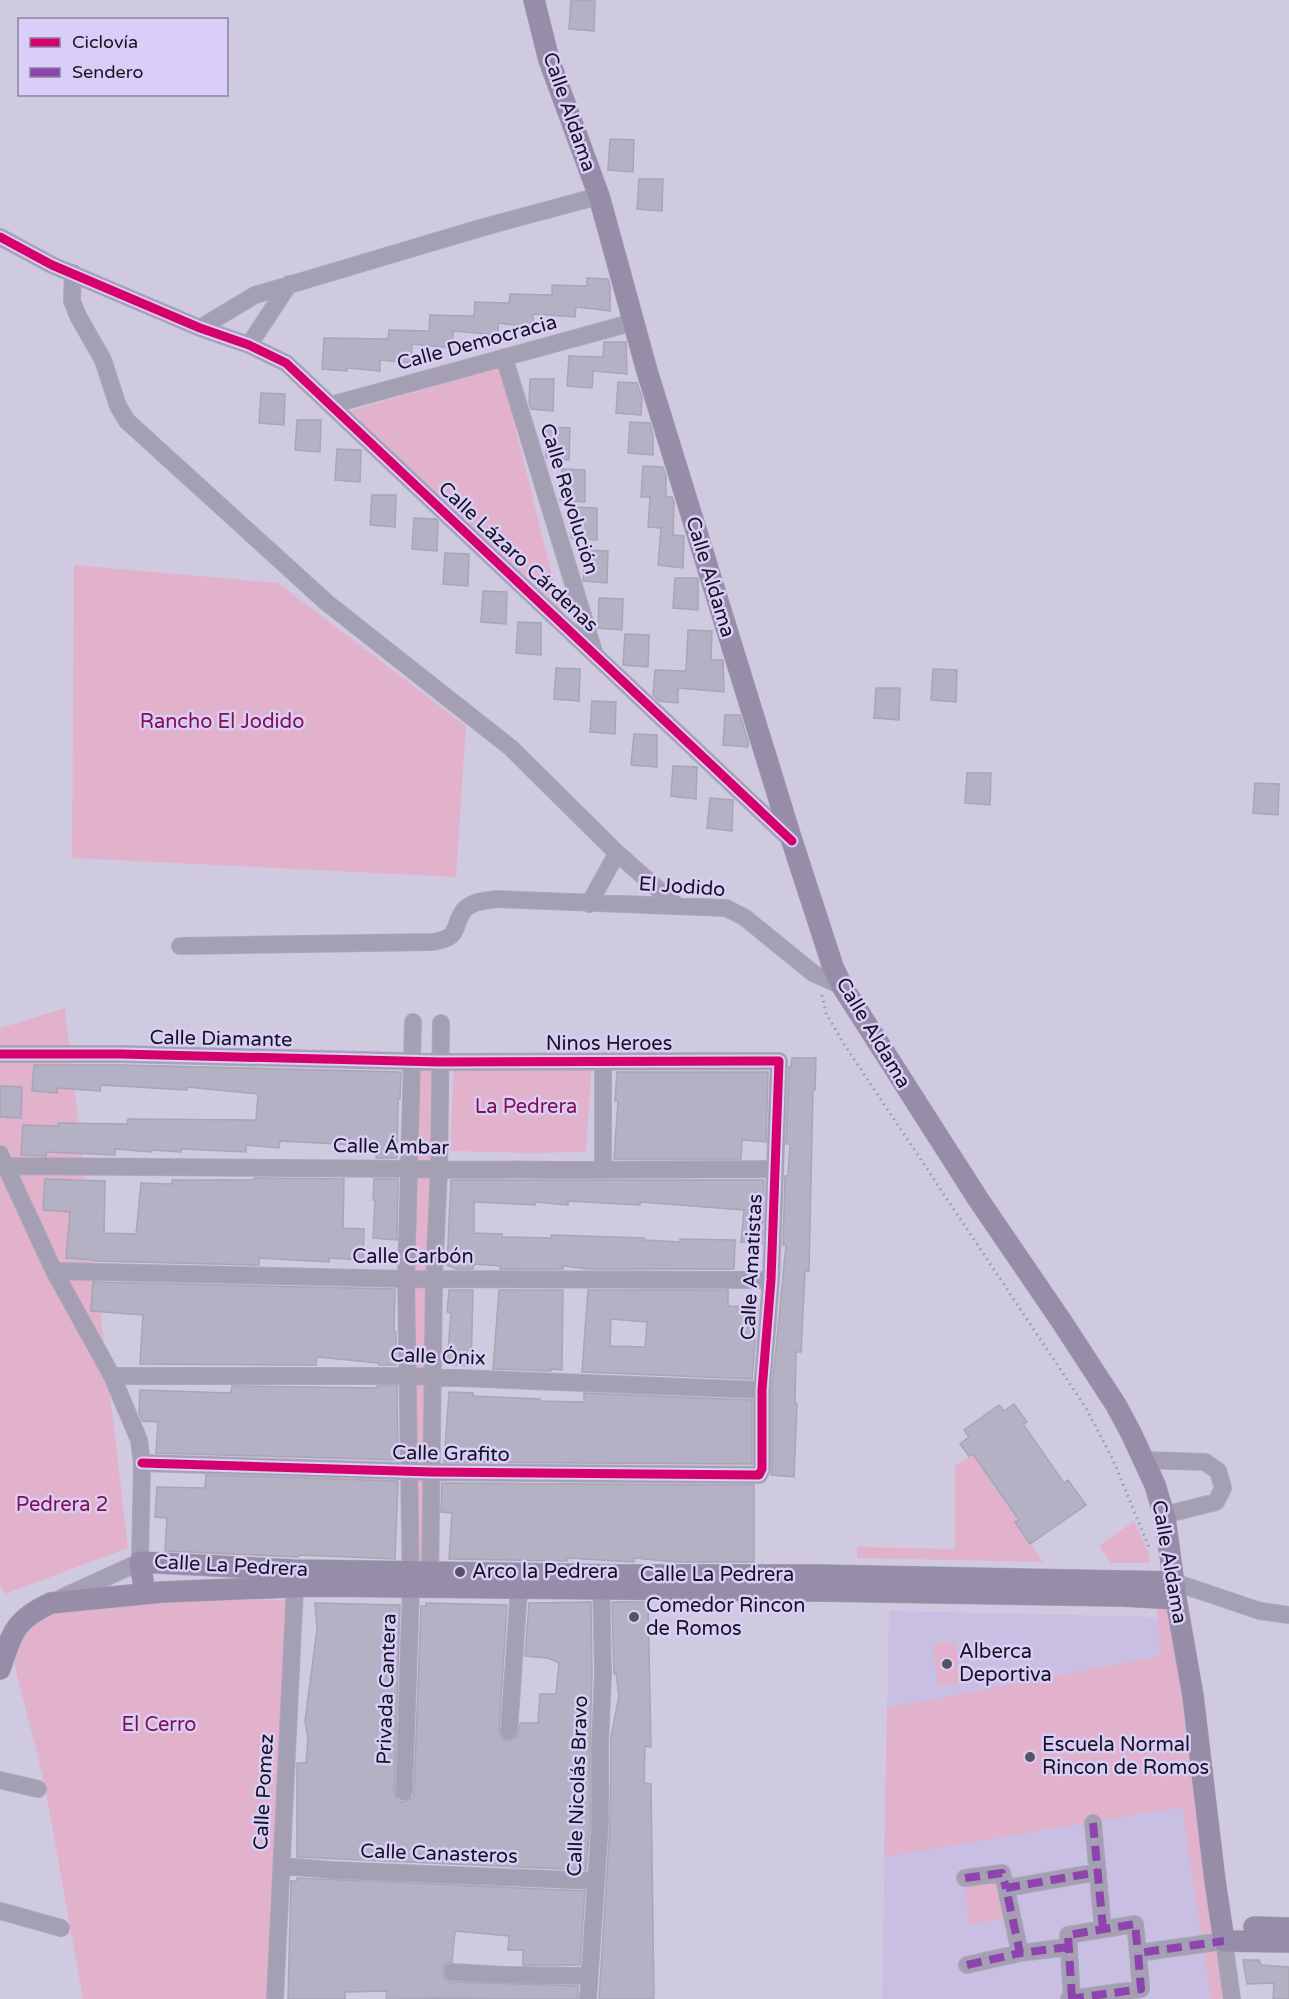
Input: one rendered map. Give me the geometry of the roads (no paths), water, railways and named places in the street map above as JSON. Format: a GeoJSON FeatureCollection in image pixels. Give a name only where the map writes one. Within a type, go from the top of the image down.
{"type":"FeatureCollection","features":[{"type":"Feature","properties":{"kind":"main road","name":"Calle Aldama"},"geometry":{"type":"LineString","coordinates":[[534,0],[549,60],[599,196],[647,371],[833,967],[842,986],[978,1199],[1111,1398],[1144,1460],[1164,1515],[1193,1696],[1223,1934]]}},
{"type":"Feature","properties":{"kind":"main road","name":"Calle La Pedrera"},"geometry":{"type":"LineString","coordinates":[[601,1582],[519,1589],[420,1580],[294,1570],[140,1562],[145,1593],[420,1580],[845,1584],[1175,1590]]}},
{"type":"Feature","properties":{"kind":"main road"},"geometry":{"type":"LineString","coordinates":[[2,1659],[12,1633],[26,1617],[51,1603],[145,1593]]}},
{"type":"Feature","properties":{"kind":"main road"},"geometry":{"type":"LineString","coordinates":[[1223,1934],[1289,1928]]}},
{"type":"Feature","properties":{"kind":"main road"},"geometry":{"type":"LineString","coordinates":[[1223,1934],[1289,1942]]}},
{"type":"Feature","properties":{"kind":"street"},"geometry":{"type":"LineString","coordinates":[[200,328],[255,295],[483,227],[599,196]]}},
{"type":"Feature","properties":{"kind":"street","name":"Calle Lázaro Cárdenas"},"geometry":{"type":"LineString","coordinates":[[0,237],[52,265],[200,328],[249,345],[286,363],[792,841]]}},
{"type":"Feature","properties":{"kind":"street"},"geometry":{"type":"LineString","coordinates":[[73,273],[72,301],[103,360],[118,406],[127,421],[326,602],[511,748],[617,853],[676,905]]}},
{"type":"Feature","properties":{"kind":"street"},"geometry":{"type":"LineString","coordinates":[[249,345],[289,284]]}},
{"type":"Feature","properties":{"kind":"street","name":"Calle Democracia"},"geometry":{"type":"LineString","coordinates":[[331,405],[634,322]]}},
{"type":"Feature","properties":{"kind":"street","name":"Calle Revolución"},"geometry":{"type":"LineString","coordinates":[[504,357],[594,653]]}},
{"type":"Feature","properties":{"kind":"street"},"geometry":{"type":"LineString","coordinates":[[589,904],[617,853]]}},
{"type":"Feature","properties":{"kind":"street","name":"El Jodido"},"geometry":{"type":"LineString","coordinates":[[180,946],[447,940],[455,932],[465,910],[475,903],[496,899],[726,908],[744,916],[813,974],[842,986]]}},
{"type":"Feature","properties":{"kind":"street"},"geometry":{"type":"LineString","coordinates":[[413,1022],[406,1279],[409,1471],[420,1580]]}},
{"type":"Feature","properties":{"kind":"street"},"geometry":{"type":"LineString","coordinates":[[420,1580],[431,1472],[441,1023]]}},
{"type":"Feature","properties":{"kind":"street","name":"Calle Diamante"},"geometry":{"type":"LineString","coordinates":[[0,1054],[121,1054],[440,1062]]}},
{"type":"Feature","properties":{"kind":"street","name":"Ninos Heroes"},"geometry":{"type":"LineString","coordinates":[[440,1062],[779,1061]]}},
{"type":"Feature","properties":{"kind":"street","name":"Calle Amatistas"},"geometry":{"type":"LineString","coordinates":[[759,1475],[762,1469],[762,1390],[771,1280],[779,1061]]}},
{"type":"Feature","properties":{"kind":"street"},"geometry":{"type":"LineString","coordinates":[[603,1062],[603,1169]]}},
{"type":"Feature","properties":{"kind":"street","name":"Calle Ámbar"},"geometry":{"type":"LineString","coordinates":[[3,1160],[439,1169],[775,1169]]}},
{"type":"Feature","properties":{"kind":"street","name":"Calle La Pedrera"},"geometry":{"type":"LineString","coordinates":[[3,1160],[54,1271],[112,1376],[139,1440],[142,1463],[140,1562]]}},
{"type":"Feature","properties":{"kind":"street","name":"Calle Carbón"},"geometry":{"type":"LineString","coordinates":[[54,1271],[406,1279],[771,1280]]}},
{"type":"Feature","properties":{"kind":"street","name":"Calle Ónix"},"geometry":{"type":"LineString","coordinates":[[112,1376],[409,1376],[762,1390]]}},
{"type":"Feature","properties":{"kind":"street"},"geometry":{"type":"LineString","coordinates":[[1144,1460],[1204,1462],[1218,1471],[1222,1488],[1216,1502],[1164,1515]]}},
{"type":"Feature","properties":{"kind":"street","name":"Calle Grafito"},"geometry":{"type":"LineString","coordinates":[[142,1463],[431,1472],[759,1475]]}},
{"type":"Feature","properties":{"kind":"street"},"geometry":{"type":"LineString","coordinates":[[51,1603],[140,1562]]}},
{"type":"Feature","properties":{"kind":"street","name":"Privada Cantera"},"geometry":{"type":"LineString","coordinates":[[404,1792],[420,1580]]}},
{"type":"Feature","properties":{"kind":"street","name":"Calle Nicolás Bravo"},"geometry":{"type":"LineString","coordinates":[[588,1999],[600,1824],[603,1674],[601,1582]]}},
{"type":"Feature","properties":{"kind":"street","name":"Calle Pomez"},"geometry":{"type":"LineString","coordinates":[[275,1999],[295,1587]]}},
{"type":"Feature","properties":{"kind":"street"},"geometry":{"type":"LineString","coordinates":[[508,1731],[519,1589]]}},
{"type":"Feature","properties":{"kind":"street","name":"Calle La Pedrera"},"geometry":{"type":"LineString","coordinates":[[1175,1590],[1260,1611],[1289,1615]]}},
{"type":"Feature","properties":{"kind":"street"},"geometry":{"type":"LineString","coordinates":[[0,1780],[38,1789]]}},
{"type":"Feature","properties":{"kind":"street"},"geometry":{"type":"LineString","coordinates":[[1093,1823],[1103,1929]]}},
{"type":"Feature","properties":{"kind":"street","name":"Calle Canasteros"},"geometry":{"type":"LineString","coordinates":[[282,1866],[595,1881]]}},
{"type":"Feature","properties":{"kind":"street"},"geometry":{"type":"LineString","coordinates":[[1006,1888],[1098,1872]]}},
{"type":"Feature","properties":{"kind":"street"},"geometry":{"type":"LineString","coordinates":[[965,1878],[1002,1873],[1020,1953]]}},
{"type":"Feature","properties":{"kind":"street"},"geometry":{"type":"LineString","coordinates":[[0,1911],[61,1928]]}},
{"type":"Feature","properties":{"kind":"street"},"geometry":{"type":"LineString","coordinates":[[1135,1924],[1141,1989],[1070,1999],[1068,1935],[1103,1929],[1135,1924]]}},
{"type":"Feature","properties":{"kind":"street"},"geometry":{"type":"LineString","coordinates":[[1138,1953],[1223,1934]]}},
{"type":"Feature","properties":{"kind":"street","name":"Calle Aldama"},"geometry":{"type":"LineString","coordinates":[[1223,1934],[1232,1999]]}},
{"type":"Feature","properties":{"kind":"street"},"geometry":{"type":"LineString","coordinates":[[967,1965],[1020,1953],[1069,1947]]}},
{"type":"Feature","properties":{"kind":"street"},"geometry":{"type":"LineString","coordinates":[[452,1972],[590,1976]]}},
{"type":"Feature","properties":{"kind":"place","name":"Arco la Pedrera"},"geometry":{"type":"Point","coordinates":[460,1572]}},
{"type":"Feature","properties":{"kind":"place","name":"Comedor Rincon de Romos"},"geometry":{"type":"Point","coordinates":[634,1617]}},
{"type":"Feature","properties":{"kind":"place","name":"Alberca Deportiva"},"geometry":{"type":"Point","coordinates":[947,1664]}},
{"type":"Feature","properties":{"kind":"place","name":"Escuela Normal Rincon de Romos"},"geometry":{"type":"Point","coordinates":[1030,1757]}},
{"type":"Feature","properties":{"kind":"park label","name":"Rancho El Jodido"},"geometry":{"type":"Point","coordinates":[222,722]}},
{"type":"Feature","properties":{"kind":"park label","name":"La Pedrera"},"geometry":{"type":"Point","coordinates":[526,1107]}},
{"type":"Feature","properties":{"kind":"park label","name":"Pedrera 2"},"geometry":{"type":"Point","coordinates":[62,1505]}},
{"type":"Feature","properties":{"kind":"park label","name":"El Cerro"},"geometry":{"type":"Point","coordinates":[159,1725]}}]}
